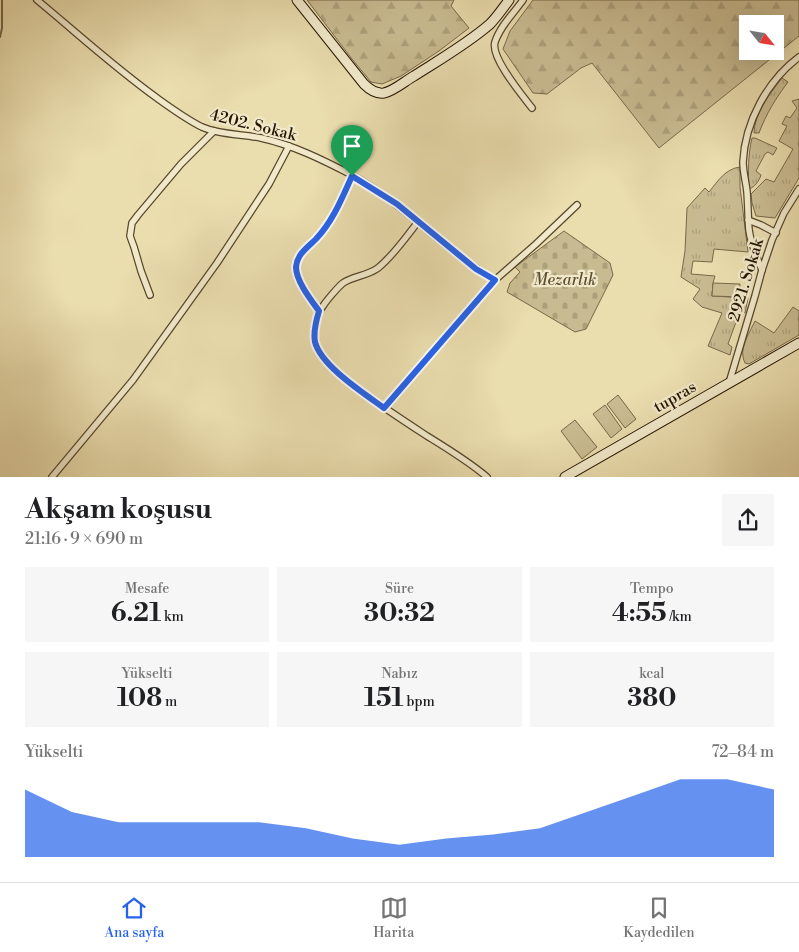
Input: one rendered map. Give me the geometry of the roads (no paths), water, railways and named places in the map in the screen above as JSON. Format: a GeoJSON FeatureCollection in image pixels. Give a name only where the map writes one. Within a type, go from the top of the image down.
{"type":"FeatureCollection","features":[{"type":"Feature","properties":{"kind":"street","name":"4202. Sokak"},"geometry":{"type":"LineString","coordinates":[[37,0],[138,84],[182,116],[214,131],[261,138],[289,146],[352,176],[397,204],[476,269],[495,280]]}},
{"type":"Feature","properties":{"kind":"street"},"geometry":{"type":"LineString","coordinates":[[297,0],[364,84],[375,92],[384,93],[392,90],[470,39],[497,16],[509,0]]}},
{"type":"Feature","properties":{"kind":"street"},"geometry":{"type":"LineString","coordinates":[[523,0],[500,32],[494,47],[500,62],[532,108]]}},
{"type":"Feature","properties":{"kind":"street"},"geometry":{"type":"LineString","coordinates":[[762,270],[749,232],[747,191],[743,164],[747,136],[752,119],[761,101],[785,69],[799,58]]}},
{"type":"Feature","properties":{"kind":"street"},"geometry":{"type":"LineString","coordinates":[[150,295],[130,236],[132,223],[181,164],[214,131]]}},
{"type":"Feature","properties":{"kind":"street"},"geometry":{"type":"LineString","coordinates":[[52,477],[133,380],[217,262],[269,184],[289,146]]}},
{"type":"Feature","properties":{"kind":"street"},"geometry":{"type":"LineString","coordinates":[[319,311],[299,280],[296,269],[297,260],[328,224],[339,206],[352,176]]}},
{"type":"Feature","properties":{"kind":"street","name":"2921. Sokak"},"geometry":{"type":"LineString","coordinates":[[729,383],[762,270],[784,213],[799,189]]}},
{"type":"Feature","properties":{"kind":"street"},"geometry":{"type":"LineString","coordinates":[[384,408],[495,280],[577,205]]}},
{"type":"Feature","properties":{"kind":"street"},"geometry":{"type":"LineString","coordinates":[[748,220],[776,232]]}},
{"type":"Feature","properties":{"kind":"street"},"geometry":{"type":"LineString","coordinates":[[418,222],[385,262],[376,269],[344,283],[319,311],[315,326],[316,343],[321,354],[342,377],[384,408],[487,477]]}},
{"type":"Feature","properties":{"kind":"street","name":"tupras"},"geometry":{"type":"LineString","coordinates":[[565,477],[799,342]]}},
{"type":"Feature","properties":{"kind":"waterway"},"geometry":{"type":"LineString","coordinates":[[0,37],[2,28],[2,0]]}},
{"type":"Feature","properties":{"kind":"park label","name":"Mezarlık"},"geometry":{"type":"Point","coordinates":[565,280]}}]}
